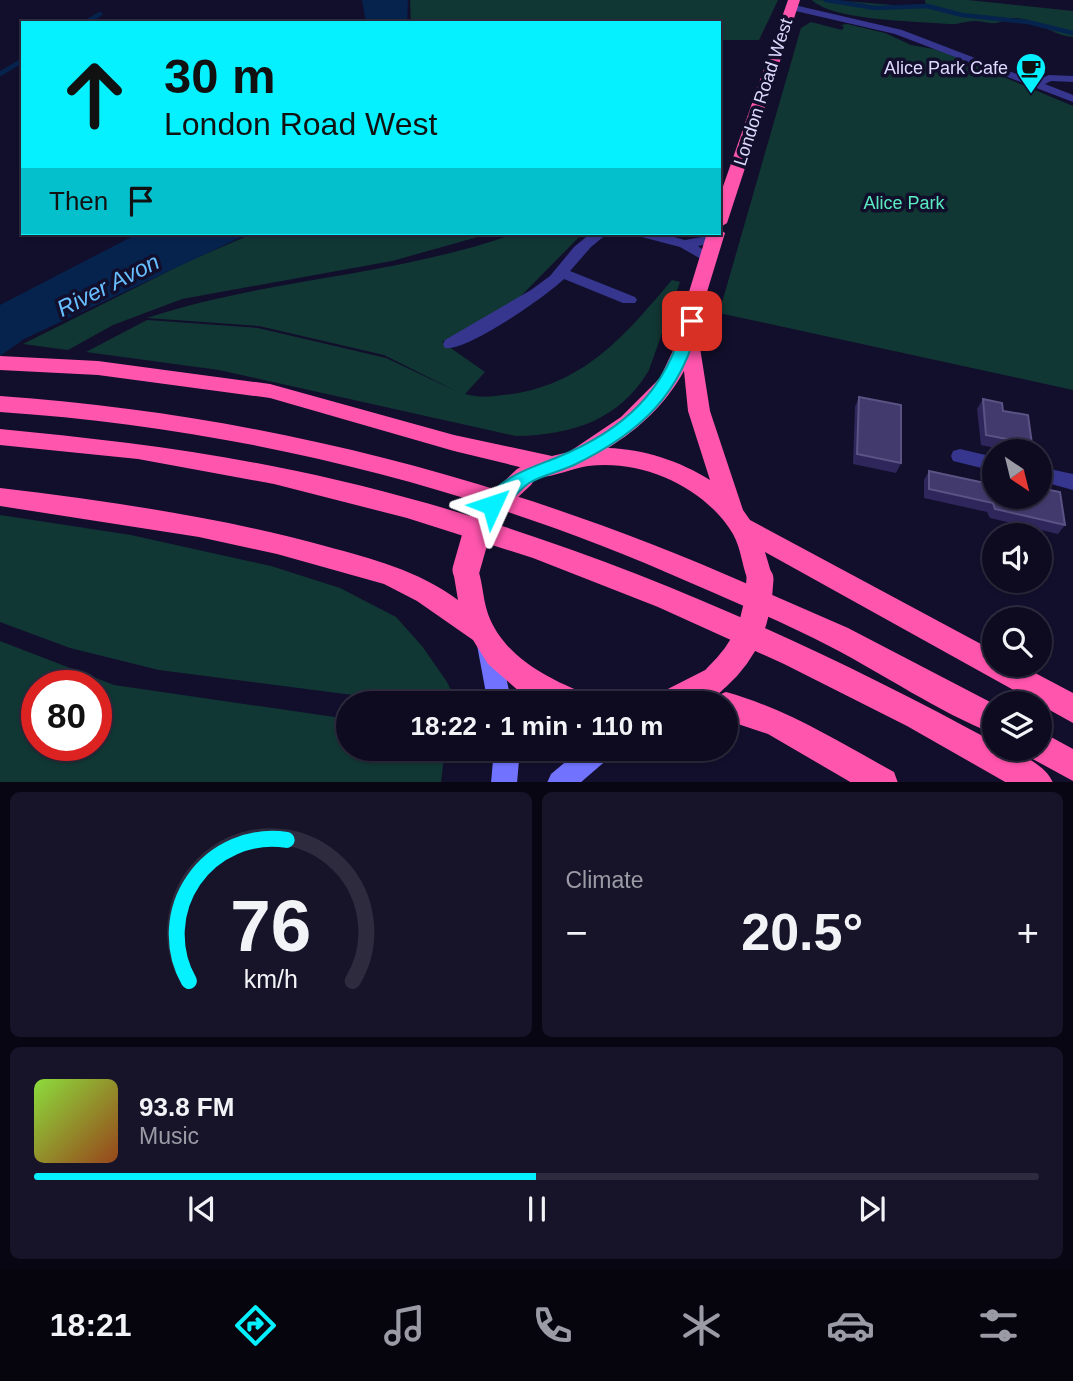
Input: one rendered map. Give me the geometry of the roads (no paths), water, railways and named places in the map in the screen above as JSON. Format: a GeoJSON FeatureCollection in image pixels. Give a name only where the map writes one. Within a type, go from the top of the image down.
{"type":"FeatureCollection","features":[{"type":"Feature","properties":{"kind":"highway","name":"London Road West"},"geometry":{"type":"LineString","coordinates":[[721,217],[792,4]]}},
{"type":"Feature","properties":{"kind":"highway","name":"London Road West"},"geometry":{"type":"LineString","coordinates":[[484,637],[468,600],[466,570],[471,541],[483,516],[501,494],[524,477],[628,426],[654,401],[680,358],[690,333],[694,308],[715,235]]}},
{"type":"Feature","properties":{"kind":"highway","name":"London Road West"},"geometry":{"type":"LineString","coordinates":[[690,333],[699,411],[737,521],[753,551],[760,579],[759,608],[751,636],[735,662],[700,691]]}},
{"type":"Feature","properties":{"kind":"highway"},"geometry":{"type":"LineString","coordinates":[[0,363],[98,368],[270,391],[454,443],[559,462],[619,457],[670,469],[704,489],[737,521],[1073,709]]}},
{"type":"Feature","properties":{"kind":"highway"},"geometry":{"type":"LineString","coordinates":[[0,404],[72,409],[172,422],[345,456],[544,513],[698,574],[838,636],[982,714]]}},
{"type":"Feature","properties":{"kind":"highway"},"geometry":{"type":"LineString","coordinates":[[0,437],[135,449],[247,467],[334,488],[543,550],[682,603],[822,667],[1038,782]]}},
{"type":"Feature","properties":{"kind":"highway"},"geometry":{"type":"LineString","coordinates":[[0,497],[131,513],[285,546],[407,582],[430,594],[484,637],[513,671],[543,691]]}},
{"type":"Feature","properties":{"kind":"highway"},"geometry":{"type":"LineString","coordinates":[[738,709],[778,724],[883,782]]}},
{"type":"Feature","properties":{"kind":"highway"},"geometry":{"type":"LineString","coordinates":[[1052,753],[1073,766]]}},
{"type":"Feature","properties":{"kind":"street"},"geometry":{"type":"LineString","coordinates":[[792,4],[898,32],[1073,99]]}},
{"type":"Feature","properties":{"kind":"street"},"geometry":{"type":"LineString","coordinates":[[1035,85],[1049,78],[1073,79]]}},
{"type":"Feature","properties":{"kind":"street"},"geometry":{"type":"LineString","coordinates":[[452,344],[511,312],[551,284],[591,238],[597,235]]}},
{"type":"Feature","properties":{"kind":"street"},"geometry":{"type":"LineString","coordinates":[[651,235],[685,244],[708,259]]}},
{"type":"Feature","properties":{"kind":"street"},"geometry":{"type":"LineString","coordinates":[[685,244],[708,235]]}},
{"type":"Feature","properties":{"kind":"street"},"geometry":{"type":"LineString","coordinates":[[560,272],[629,300]]}},
{"type":"Feature","properties":{"kind":"street"},"geometry":{"type":"LineString","coordinates":[[960,456],[982,461]]}},
{"type":"Feature","properties":{"kind":"street"},"geometry":{"type":"LineString","coordinates":[[1052,477],[1073,482]]}},
{"type":"Feature","properties":{"kind":"street"},"geometry":{"type":"LineString","coordinates":[[484,637],[497,691]]}},
{"type":"Feature","properties":{"kind":"street"},"geometry":{"type":"LineString","coordinates":[[504,782],[506,761]]}},
{"type":"Feature","properties":{"kind":"street"},"geometry":{"type":"LineString","coordinates":[[560,782],[585,761]]}},
{"type":"Feature","properties":{"kind":"water"},"geometry":{"type":"Polygon","coordinates":[[[362,0],[408,0],[407,21],[366,21],[362,0]]]}},
{"type":"Feature","properties":{"kind":"water","name":"River Avon"},"geometry":{"type":"Polygon","coordinates":[[[135,235],[246,235],[24,339],[0,356],[0,305],[135,235]]]}},
{"type":"Feature","properties":{"kind":"waterway"},"geometry":{"type":"LineString","coordinates":[[826,0],[875,8],[927,6],[962,15],[1028,22],[1073,33]]}},
{"type":"Feature","properties":{"kind":"waterway"},"geometry":{"type":"LineString","coordinates":[[88,21],[100,14]]}},
{"type":"Feature","properties":{"kind":"waterway"},"geometry":{"type":"LineString","coordinates":[[0,74],[21,61]]}},
{"type":"Feature","properties":{"kind":"place","name":"Alice Park Cafe"},"geometry":{"type":"Point","coordinates":[1031,95]}},
{"type":"Feature","properties":{"kind":"park label","name":"Alice Park"},"geometry":{"type":"Point","coordinates":[904,203]}}]}
